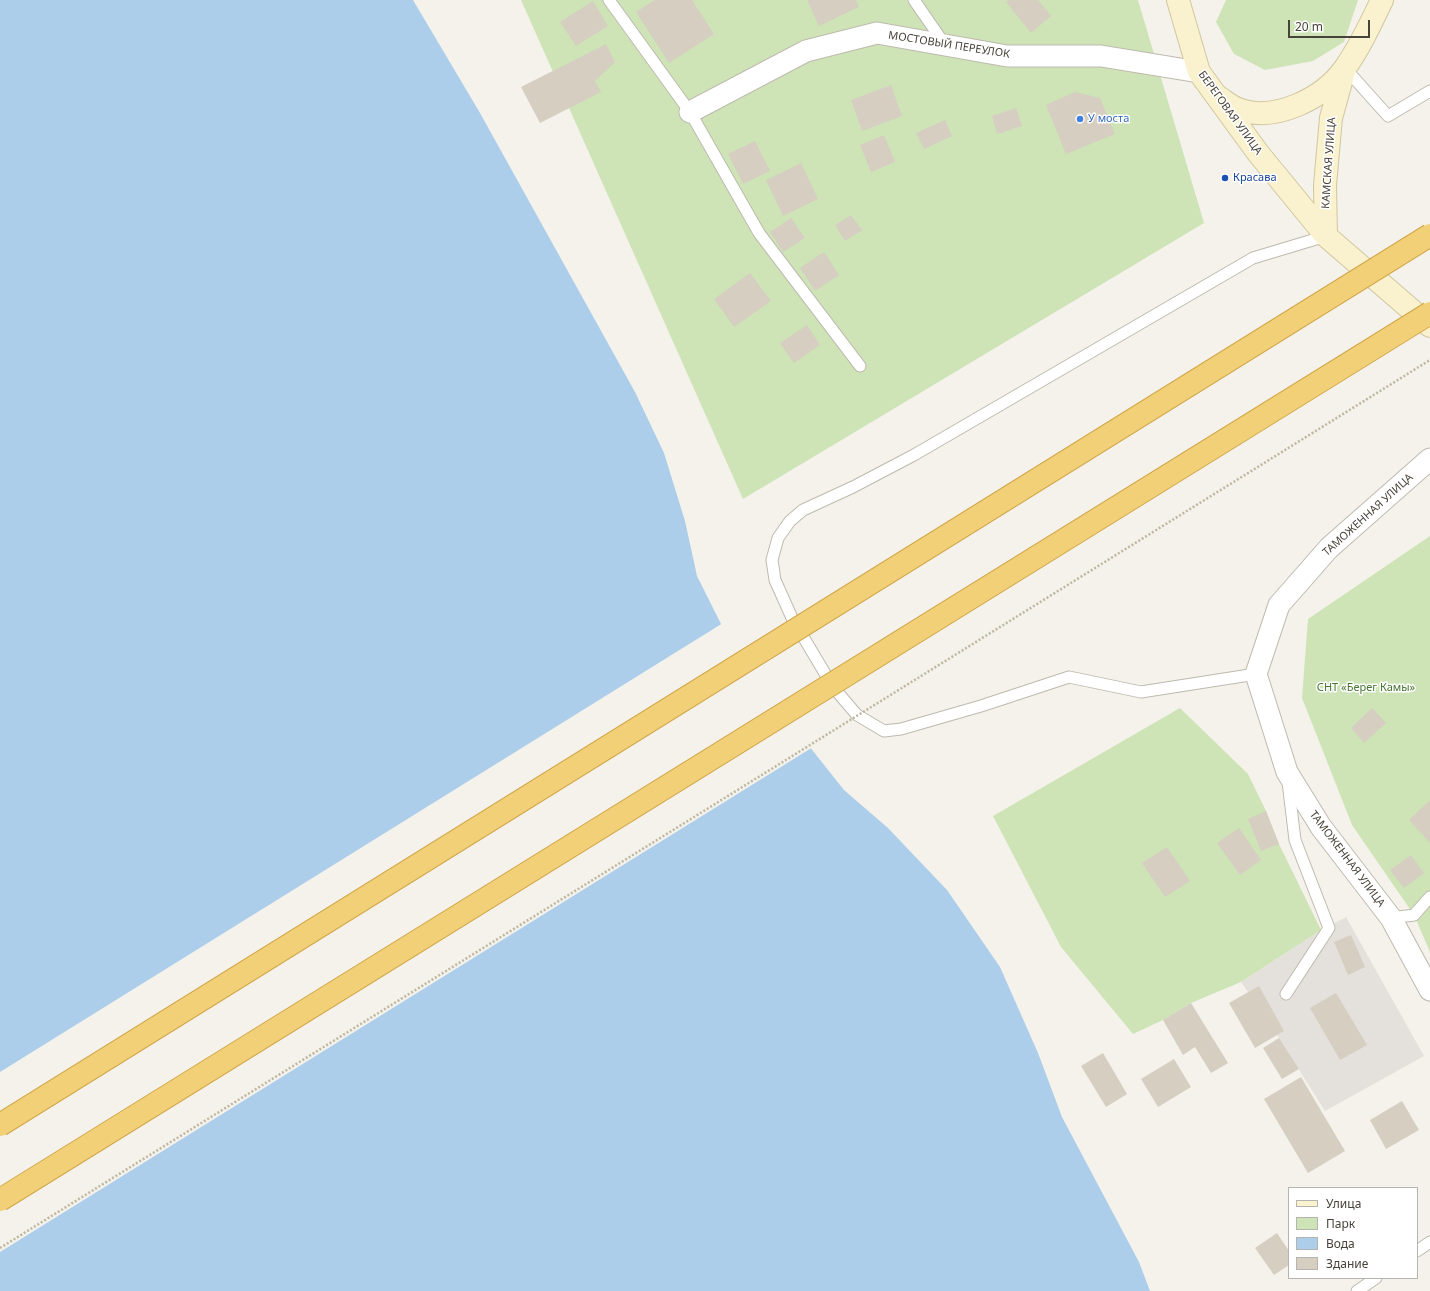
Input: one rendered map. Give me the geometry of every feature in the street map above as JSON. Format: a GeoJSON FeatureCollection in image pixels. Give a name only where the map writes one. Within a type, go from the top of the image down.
{"type":"FeatureCollection","features":[{"type":"Feature","properties":{"kind":"highway"},"geometry":{"type":"LineString","coordinates":[[0,1125],[1430,235]]}},
{"type":"Feature","properties":{"kind":"highway"},"geometry":{"type":"LineString","coordinates":[[0,1200],[1430,313]]}},
{"type":"Feature","properties":{"kind":"street","name":"БЕРЕГОВАЯ УЛИЦА"},"geometry":{"type":"LineString","coordinates":[[1178,0],[1199,72],[1258,153],[1326,236],[1430,326]]}},
{"type":"Feature","properties":{"kind":"street","name":"КАМСКАЯ УЛИЦА"},"geometry":{"type":"LineString","coordinates":[[1214,94],[1237,109],[1258,114],[1279,111],[1298,105],[1324,91],[1345,68],[1367,31],[1382,0]]}},
{"type":"Feature","properties":{"kind":"street","name":"МОСТОВЫЙ ПЕРЕУЛОК"},"geometry":{"type":"LineString","coordinates":[[690,112],[806,51],[877,33],[1007,56],[1101,56],[1199,72]]}},
{"type":"Feature","properties":{"kind":"street","name":"КАМСКАЯ УЛИЦА"},"geometry":{"type":"LineString","coordinates":[[1326,236],[1325,185],[1331,118],[1345,68]]}},
{"type":"Feature","properties":{"kind":"street","name":"ТАМОЖЕННАЯ УЛИЦА"},"geometry":{"type":"LineString","coordinates":[[1430,459],[1329,548],[1279,605],[1256,674],[1287,772],[1321,826],[1391,918],[1430,990]]}},
{"type":"Feature","properties":{"kind":"lane"},"geometry":{"type":"LineString","coordinates":[[609,0],[690,112],[759,233],[860,366]]}},
{"type":"Feature","properties":{"kind":"lane"},"geometry":{"type":"LineString","coordinates":[[914,0],[945,45]]}},
{"type":"Feature","properties":{"kind":"lane"},"geometry":{"type":"LineString","coordinates":[[1345,68],[1388,116],[1430,91]]}},
{"type":"Feature","properties":{"kind":"lane"},"geometry":{"type":"LineString","coordinates":[[1256,674],[1141,692],[1069,677],[981,706],[901,729],[884,730],[856,716],[833,687],[792,618],[775,580],[772,560],[778,538],[790,521],[802,510],[853,487],[914,455],[1254,258],[1326,236]]}},
{"type":"Feature","properties":{"kind":"lane"},"geometry":{"type":"LineString","coordinates":[[1286,994],[1329,928],[1295,840],[1287,772]]}},
{"type":"Feature","properties":{"kind":"lane"},"geometry":{"type":"LineString","coordinates":[[1391,918],[1414,915],[1430,897]]}},
{"type":"Feature","properties":{"kind":"lane"},"geometry":{"type":"LineString","coordinates":[[1418,1250],[1430,1242]]}},
{"type":"Feature","properties":{"kind":"lane"},"geometry":{"type":"LineString","coordinates":[[1356,1291],[1374,1279]]}},
{"type":"Feature","properties":{"kind":"path"},"geometry":{"type":"LineString","coordinates":[[0,1248],[1430,360]]}},
{"type":"Feature","properties":{"kind":"shaded area"},"geometry":{"type":"Polygon","coordinates":[[[1346,917],[1424,1056],[1325,1111],[1279,1038],[1241,982],[1321,930],[1346,917]]]}},
{"type":"Feature","properties":{"kind":"green space"},"geometry":{"type":"Polygon","coordinates":[[[521,0],[1138,0],[1204,223],[743,499],[521,0]]]}},
{"type":"Feature","properties":{"kind":"green space"},"geometry":{"type":"Polygon","coordinates":[[[1226,0],[1358,0],[1344,42],[1313,61],[1265,70],[1234,54],[1216,22],[1226,0]]]}},
{"type":"Feature","properties":{"kind":"green space","name":"СНТ «Берег Камы»"},"geometry":{"type":"Polygon","coordinates":[[[1430,536],[1430,952],[1414,915],[1352,825],[1302,698],[1308,619],[1430,536]]]}},
{"type":"Feature","properties":{"kind":"green space"},"geometry":{"type":"Polygon","coordinates":[[[1180,708],[1248,774],[1266,811],[1279,844],[1321,930],[1241,982],[1191,1003],[1163,1020],[1133,1034],[1061,947],[993,816],[1180,708]]]}},
{"type":"Feature","properties":{"kind":"water"},"geometry":{"type":"Polygon","coordinates":[[[0,0],[413,0],[480,113],[635,392],[664,453],[685,521],[697,576],[722,626],[786,717],[844,790],[888,828],[947,890],[1000,967],[1038,1053],[1062,1117],[1139,1262],[1150,1291],[0,1291],[0,0]]]}},
{"type":"Feature","properties":{"kind":"pier"},"geometry":{"type":"Polygon","coordinates":[[[723,623],[788,715],[813,747],[0,1252],[0,1072],[723,623]]]}},
{"type":"Feature","properties":{"kind":"building"},"geometry":{"type":"Polygon","coordinates":[[[655,0],[692,0],[714,34],[669,63],[636,12],[655,0]]]}},
{"type":"Feature","properties":{"kind":"building"},"geometry":{"type":"Polygon","coordinates":[[[807,0],[856,0],[859,7],[819,26],[807,0]]]}},
{"type":"Feature","properties":{"kind":"building"},"geometry":{"type":"Polygon","coordinates":[[[1009,0],[1038,0],[1051,16],[1031,33],[1006,2],[1009,0]]]}},
{"type":"Feature","properties":{"kind":"building"},"geometry":{"type":"Polygon","coordinates":[[[593,1],[608,26],[576,46],[560,22],[593,1]]]}},
{"type":"Feature","properties":{"kind":"building"},"geometry":{"type":"Polygon","coordinates":[[[606,44],[615,62],[595,81],[601,92],[540,123],[521,87],[606,44]]]}},
{"type":"Feature","properties":{"kind":"building"},"geometry":{"type":"Polygon","coordinates":[[[891,85],[902,116],[862,131],[851,100],[891,85]]]}},
{"type":"Feature","properties":{"kind":"building","name":"У моста"},"geometry":{"type":"Polygon","coordinates":[[[1075,92],[1100,98],[1115,134],[1066,154],[1046,105],[1075,92]]]}},
{"type":"Feature","properties":{"kind":"building"},"geometry":{"type":"Polygon","coordinates":[[[1016,108],[1022,126],[997,134],[992,116],[1016,108]]]}},
{"type":"Feature","properties":{"kind":"building"},"geometry":{"type":"Polygon","coordinates":[[[945,120],[952,136],[924,149],[916,133],[945,120]]]}},
{"type":"Feature","properties":{"kind":"building"},"geometry":{"type":"Polygon","coordinates":[[[884,135],[895,162],[871,172],[860,145],[884,135]]]}},
{"type":"Feature","properties":{"kind":"building"},"geometry":{"type":"Polygon","coordinates":[[[755,141],[770,171],[743,184],[728,154],[755,141]]]}},
{"type":"Feature","properties":{"kind":"building"},"geometry":{"type":"Polygon","coordinates":[[[801,163],[818,199],[783,216],[766,180],[801,163]]]}},
{"type":"Feature","properties":{"kind":"building"},"geometry":{"type":"Polygon","coordinates":[[[851,215],[862,230],[845,241],[835,225],[851,215]]]}},
{"type":"Feature","properties":{"kind":"building"},"geometry":{"type":"Polygon","coordinates":[[[791,218],[805,238],[783,252],[770,232],[791,218]]]}},
{"type":"Feature","properties":{"kind":"building"},"geometry":{"type":"Polygon","coordinates":[[[824,252],[839,275],[815,291],[800,268],[824,252]]]}},
{"type":"Feature","properties":{"kind":"building"},"geometry":{"type":"Polygon","coordinates":[[[750,273],[771,301],[734,327],[714,299],[750,273]]]}},
{"type":"Feature","properties":{"kind":"building"},"geometry":{"type":"Polygon","coordinates":[[[807,325],[820,345],[794,363],[780,343],[807,325]]]}},
{"type":"Feature","properties":{"kind":"building"},"geometry":{"type":"Polygon","coordinates":[[[1372,708],[1386,723],[1364,743],[1351,728],[1372,708]]]}},
{"type":"Feature","properties":{"kind":"building"},"geometry":{"type":"Polygon","coordinates":[[[1430,800],[1430,843],[1409,820],[1430,800]]]}},
{"type":"Feature","properties":{"kind":"building"},"geometry":{"type":"Polygon","coordinates":[[[1266,811],[1279,844],[1261,851],[1248,819],[1266,811]]]}},
{"type":"Feature","properties":{"kind":"building"},"geometry":{"type":"Polygon","coordinates":[[[1239,828],[1261,860],[1240,875],[1217,843],[1239,828]]]}},
{"type":"Feature","properties":{"kind":"building"},"geometry":{"type":"Polygon","coordinates":[[[1167,847],[1190,881],[1165,897],[1142,863],[1167,847]]]}},
{"type":"Feature","properties":{"kind":"building"},"geometry":{"type":"Polygon","coordinates":[[[1411,855],[1424,873],[1404,888],[1390,870],[1411,855]]]}},
{"type":"Feature","properties":{"kind":"building"},"geometry":{"type":"Polygon","coordinates":[[[1351,935],[1365,967],[1348,975],[1334,942],[1351,935]]]}},
{"type":"Feature","properties":{"kind":"building"},"geometry":{"type":"Polygon","coordinates":[[[1259,986],[1284,1031],[1255,1048],[1229,1003],[1259,986]]]}},
{"type":"Feature","properties":{"kind":"building"},"geometry":{"type":"Polygon","coordinates":[[[1336,993],[1367,1045],[1340,1060],[1310,1008],[1336,993]]]}},
{"type":"Feature","properties":{"kind":"building"},"geometry":{"type":"Polygon","coordinates":[[[1191,1003],[1228,1063],[1211,1073],[1195,1047],[1183,1055],[1163,1020],[1191,1003]]]}},
{"type":"Feature","properties":{"kind":"building"},"geometry":{"type":"Polygon","coordinates":[[[1279,1038],[1299,1069],[1282,1079],[1263,1048],[1279,1038]]]}},
{"type":"Feature","properties":{"kind":"building"},"geometry":{"type":"Polygon","coordinates":[[[1103,1053],[1127,1094],[1106,1107],[1081,1066],[1103,1053]]]}},
{"type":"Feature","properties":{"kind":"building"},"geometry":{"type":"Polygon","coordinates":[[[1174,1059],[1191,1087],[1158,1107],[1141,1079],[1174,1059]]]}},
{"type":"Feature","properties":{"kind":"building"},"geometry":{"type":"Polygon","coordinates":[[[1301,1077],[1345,1151],[1308,1173],[1264,1099],[1301,1077]]]}},
{"type":"Feature","properties":{"kind":"building"},"geometry":{"type":"Polygon","coordinates":[[[1402,1101],[1419,1130],[1386,1149],[1370,1120],[1402,1101]]]}},
{"type":"Feature","properties":{"kind":"building"},"geometry":{"type":"Polygon","coordinates":[[[1277,1233],[1288,1250],[1288,1266],[1274,1275],[1255,1248],[1277,1233]]]}},
{"type":"Feature","properties":{"kind":"place","name":"У моста"},"geometry":{"type":"Point","coordinates":[1080,119]}},
{"type":"Feature","properties":{"kind":"place","name":"Красава"},"geometry":{"type":"Point","coordinates":[1225,178]}}]}
